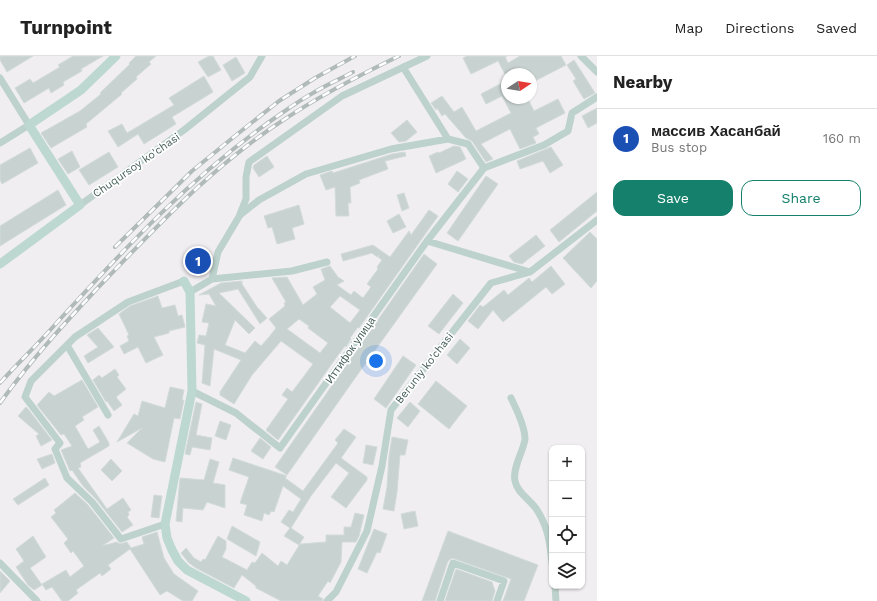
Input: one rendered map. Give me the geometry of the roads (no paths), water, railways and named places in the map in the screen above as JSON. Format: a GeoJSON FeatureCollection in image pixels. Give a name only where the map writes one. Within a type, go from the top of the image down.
{"type":"FeatureCollection","features":[{"type":"Feature","properties":{"kind":"street"},"geometry":{"type":"LineString","coordinates":[[0,143],[81,90],[116,56]]}},
{"type":"Feature","properties":{"kind":"street","name":"Chuqursoy ko'chasi"},"geometry":{"type":"LineString","coordinates":[[0,264],[80,204],[184,130],[250,77],[262,56]]}},
{"type":"Feature","properties":{"kind":"street"},"geometry":{"type":"LineString","coordinates":[[212,279],[218,252],[240,215],[246,199],[246,177],[249,162],[342,96],[427,56]]}},
{"type":"Feature","properties":{"kind":"street"},"geometry":{"type":"LineString","coordinates":[[581,56],[597,72]]}},
{"type":"Feature","properties":{"kind":"street"},"geometry":{"type":"LineString","coordinates":[[403,67],[448,139]]}},
{"type":"Feature","properties":{"kind":"street"},"geometry":{"type":"LineString","coordinates":[[0,78],[80,204]]}},
{"type":"Feature","properties":{"kind":"street"},"geometry":{"type":"LineString","coordinates":[[240,215],[259,200],[306,174],[392,149],[448,139],[468,144],[484,168],[544,145],[568,131],[572,113],[597,97]]}},
{"type":"Feature","properties":{"kind":"street","name":"Иттифок улица"},"geometry":{"type":"LineString","coordinates":[[192,391],[236,413],[280,448],[427,241],[484,168]]}},
{"type":"Feature","properties":{"kind":"street","name":"Beruniy ko'chasi"},"geometry":{"type":"LineString","coordinates":[[327,601],[336,592],[367,531],[382,466],[391,410],[492,282],[530,272],[597,220]]}},
{"type":"Feature","properties":{"kind":"street"},"geometry":{"type":"LineString","coordinates":[[427,241],[530,272]]}},
{"type":"Feature","properties":{"kind":"street"},"geometry":{"type":"LineString","coordinates":[[190,292],[212,279],[292,271],[327,262]]}},
{"type":"Feature","properties":{"kind":"street"},"geometry":{"type":"LineString","coordinates":[[165,524],[121,539],[92,502],[67,478],[55,449],[60,443],[25,397],[31,381],[75,337],[128,302],[184,281],[190,292],[192,391],[165,524],[167,538],[178,561],[187,570],[236,599],[246,601]]}},
{"type":"Feature","properties":{"kind":"street"},"geometry":{"type":"LineString","coordinates":[[67,345],[108,415]]}},
{"type":"Feature","properties":{"kind":"street"},"geometry":{"type":"LineString","coordinates":[[511,398],[519,412],[525,439],[517,463],[514,480],[519,490],[537,509],[549,533],[551,553]]}},
{"type":"Feature","properties":{"kind":"street"},"geometry":{"type":"LineString","coordinates":[[0,563],[37,601]]}},
{"type":"Feature","properties":{"kind":"street"},"geometry":{"type":"LineString","coordinates":[[440,601],[454,563],[504,580],[497,601]]}},
{"type":"Feature","properties":{"kind":"street"},"geometry":{"type":"LineString","coordinates":[[555,589],[556,601]]}},
{"type":"Feature","properties":{"kind":"railway"},"geometry":{"type":"LineString","coordinates":[[115,247],[192,171],[235,136],[279,101],[315,78],[355,56]]}},
{"type":"Feature","properties":{"kind":"railway"},"geometry":{"type":"LineString","coordinates":[[0,403],[39,353],[81,306],[151,233],[215,172],[261,135],[299,110],[370,70],[399,56]]}},
{"type":"Feature","properties":{"kind":"railway"},"geometry":{"type":"LineString","coordinates":[[0,383],[133,241],[190,186],[250,136],[282,113],[318,90],[353,72]]}},
{"type":"Feature","properties":{"kind":"place","name":"массив Хасанбай"},"geometry":{"type":"Point","coordinates":[198,261]}}]}
